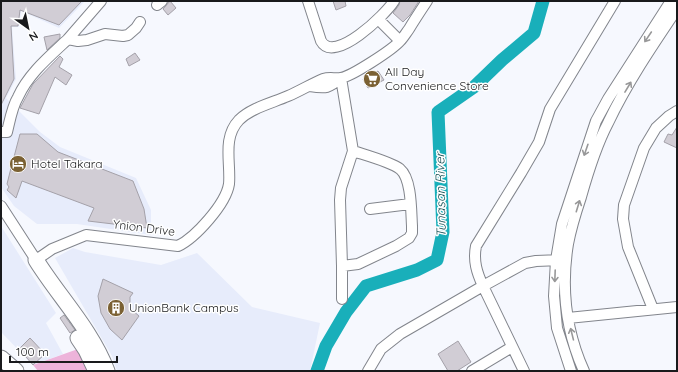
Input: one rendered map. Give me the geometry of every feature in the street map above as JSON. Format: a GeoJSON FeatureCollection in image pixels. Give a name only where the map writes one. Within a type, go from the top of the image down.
{"type":"FeatureCollection","features":[{"type":"Feature","properties":{"kind":"highway"},"geometry":{"type":"LineString","coordinates":[[36,260],[78,318],[94,343],[107,371]]}},
{"type":"Feature","properties":{"kind":"highway"},"geometry":{"type":"LineString","coordinates":[[44,272],[58,304],[86,350],[96,371]]}},
{"type":"Feature","properties":{"kind":"highway"},"geometry":{"type":"LineString","coordinates":[[1,359],[10,371]]}},
{"type":"Feature","properties":{"kind":"highway"},"geometry":{"type":"LineString","coordinates":[[1,359],[16,371]]}},
{"type":"Feature","properties":{"kind":"street"},"geometry":{"type":"LineString","coordinates":[[1,132],[7,132],[17,97],[35,71],[68,39],[100,1]]}},
{"type":"Feature","properties":{"kind":"street"},"geometry":{"type":"LineString","coordinates":[[308,1],[321,41],[326,47],[334,48],[360,35],[378,20],[394,1]]}},
{"type":"Feature","properties":{"kind":"street"},"geometry":{"type":"LineString","coordinates":[[310,86],[322,88],[328,87],[341,78],[370,64],[400,41],[427,1]]}},
{"type":"Feature","properties":{"kind":"street"},"geometry":{"type":"LineString","coordinates":[[524,371],[477,274],[474,256],[476,246],[539,142],[550,109],[615,1]]}},
{"type":"Feature","properties":{"kind":"street"},"geometry":{"type":"LineString","coordinates":[[584,371],[572,338],[568,318],[561,260],[562,224],[596,121],[619,82],[672,5]]}},
{"type":"Feature","properties":{"kind":"street"},"geometry":{"type":"LineString","coordinates":[[378,20],[400,41]]}},
{"type":"Feature","properties":{"kind":"street"},"geometry":{"type":"LineString","coordinates":[[68,39],[78,41],[87,40],[105,34],[123,36],[128,35],[140,22]]}},
{"type":"Feature","properties":{"kind":"street","name":"Ynion Drive"},"geometry":{"type":"LineString","coordinates":[[36,260],[52,249],[86,235],[178,246],[187,241],[210,218],[229,186],[228,142],[235,125],[240,119],[249,113],[325,78],[341,78]]}},
{"type":"Feature","properties":{"kind":"street"},"geometry":{"type":"LineString","coordinates":[[341,78],[353,151],[341,188],[340,200],[342,299]]}},
{"type":"Feature","properties":{"kind":"street"},"geometry":{"type":"LineString","coordinates":[[653,309],[628,248],[624,232],[624,206],[644,148],[656,128],[677,111]]}},
{"type":"Feature","properties":{"kind":"street"},"geometry":{"type":"LineString","coordinates":[[342,266],[358,264],[396,246],[409,238],[412,232],[408,184],[404,173],[396,166],[353,151]]}},
{"type":"Feature","properties":{"kind":"street"},"geometry":{"type":"LineString","coordinates":[[370,209],[410,204]]}},
{"type":"Feature","properties":{"kind":"street"},"geometry":{"type":"LineString","coordinates":[[1,206],[36,260]]}},
{"type":"Feature","properties":{"kind":"street"},"geometry":{"type":"LineString","coordinates":[[368,371],[381,349],[400,334],[483,286],[525,263],[561,260]]}},
{"type":"Feature","properties":{"kind":"street"},"geometry":{"type":"LineString","coordinates":[[561,260],[554,296],[557,328],[571,371]]}},
{"type":"Feature","properties":{"kind":"street"},"geometry":{"type":"LineString","coordinates":[[568,318],[677,307]]}},
{"type":"Feature","properties":{"kind":"street"},"geometry":{"type":"LineString","coordinates":[[472,371],[512,347]]}},
{"type":"Feature","properties":{"kind":"shaded area"},"geometry":{"type":"Polygon","coordinates":[[[1,1],[85,1],[59,28],[21,11],[19,27],[12,27],[16,79],[6,98],[40,132],[60,147],[136,178],[151,210],[151,235],[77,224],[37,224],[14,206],[1,187],[1,1]]]}},
{"type":"Feature","properties":{"kind":"shaded area"},"geometry":{"type":"Polygon","coordinates":[[[1,226],[56,313],[46,323],[63,354],[33,365],[1,332],[1,226]]]}},
{"type":"Feature","properties":{"kind":"shaded area"},"geometry":{"type":"Polygon","coordinates":[[[73,248],[85,252],[161,265],[197,253],[252,307],[320,323],[310,371],[117,371],[112,356],[55,258],[73,248]]]}},
{"type":"Feature","properties":{"kind":"shaded area"},"geometry":{"type":"Polygon","coordinates":[[[78,349],[90,371],[38,371],[33,365],[78,349]]]}},
{"type":"Feature","properties":{"kind":"building"},"geometry":{"type":"Polygon","coordinates":[[[1,1],[82,1],[59,25],[20,10],[18,26],[11,26],[14,79],[1,105],[1,1]]]}},
{"type":"Feature","properties":{"kind":"building"},"geometry":{"type":"Polygon","coordinates":[[[170,1],[176,8],[168,15],[163,9],[170,1]]]}},
{"type":"Feature","properties":{"kind":"building"},"geometry":{"type":"Polygon","coordinates":[[[333,1],[345,1],[346,6],[336,10],[333,1]]]}},
{"type":"Feature","properties":{"kind":"building"},"geometry":{"type":"Polygon","coordinates":[[[400,1],[419,1],[410,15],[403,22],[393,13],[400,1]]]}},
{"type":"Feature","properties":{"kind":"building"},"geometry":{"type":"Polygon","coordinates":[[[60,34],[60,38],[47,50],[44,37],[60,34]]]}},
{"type":"Feature","properties":{"kind":"building"},"geometry":{"type":"Polygon","coordinates":[[[135,53],[140,60],[129,66],[126,59],[135,53]]]}},
{"type":"Feature","properties":{"kind":"building"},"geometry":{"type":"Polygon","coordinates":[[[60,56],[63,59],[59,67],[72,75],[66,85],[55,77],[39,114],[20,108],[33,84],[60,56]]]}},
{"type":"Feature","properties":{"kind":"building"},"geometry":{"type":"Polygon","coordinates":[[[378,71],[384,80],[368,88],[363,79],[378,71]]]}},
{"type":"Feature","properties":{"kind":"building"},"geometry":{"type":"Polygon","coordinates":[[[677,127],[677,148],[664,142],[668,134],[672,135],[677,127]]]}},
{"type":"Feature","properties":{"kind":"building"},"geometry":{"type":"Polygon","coordinates":[[[20,134],[37,134],[58,152],[133,181],[144,209],[147,228],[88,221],[94,208],[22,181],[16,198],[7,190],[9,187],[7,184],[13,160],[16,158],[14,157],[20,134]]]}},
{"type":"Feature","properties":{"kind":"building","name":"UnionBank Campus"},"geometry":{"type":"Polygon","coordinates":[[[103,279],[133,293],[130,297],[130,306],[139,316],[122,340],[110,329],[101,313],[98,296],[103,279]]]}},
{"type":"Feature","properties":{"kind":"building"},"geometry":{"type":"Polygon","coordinates":[[[64,315],[75,330],[70,333],[60,318],[64,315]]]}},
{"type":"Feature","properties":{"kind":"building"},"geometry":{"type":"Polygon","coordinates":[[[30,338],[45,354],[33,365],[19,349],[30,338]]]}},
{"type":"Feature","properties":{"kind":"building"},"geometry":{"type":"Polygon","coordinates":[[[458,341],[471,362],[457,371],[448,371],[438,354],[458,341]]]}},
{"type":"Feature","properties":{"kind":"waterway","name":"Tunasan River"},"geometry":{"type":"LineString","coordinates":[[317,371],[326,346],[346,312],[366,286],[417,270],[437,260],[443,232],[438,112],[474,87],[502,60],[534,33],[543,1]]}},
{"type":"Feature","properties":{"kind":"place","name":"All Day Convenience Store"},"geometry":{"type":"Point","coordinates":[372,79]}},
{"type":"Feature","properties":{"kind":"place","name":"Hotel Takara"},"geometry":{"type":"Point","coordinates":[18,164]}},
{"type":"Feature","properties":{"kind":"place","name":"UnionBank Campus"},"geometry":{"type":"Point","coordinates":[116,308]}}]}
